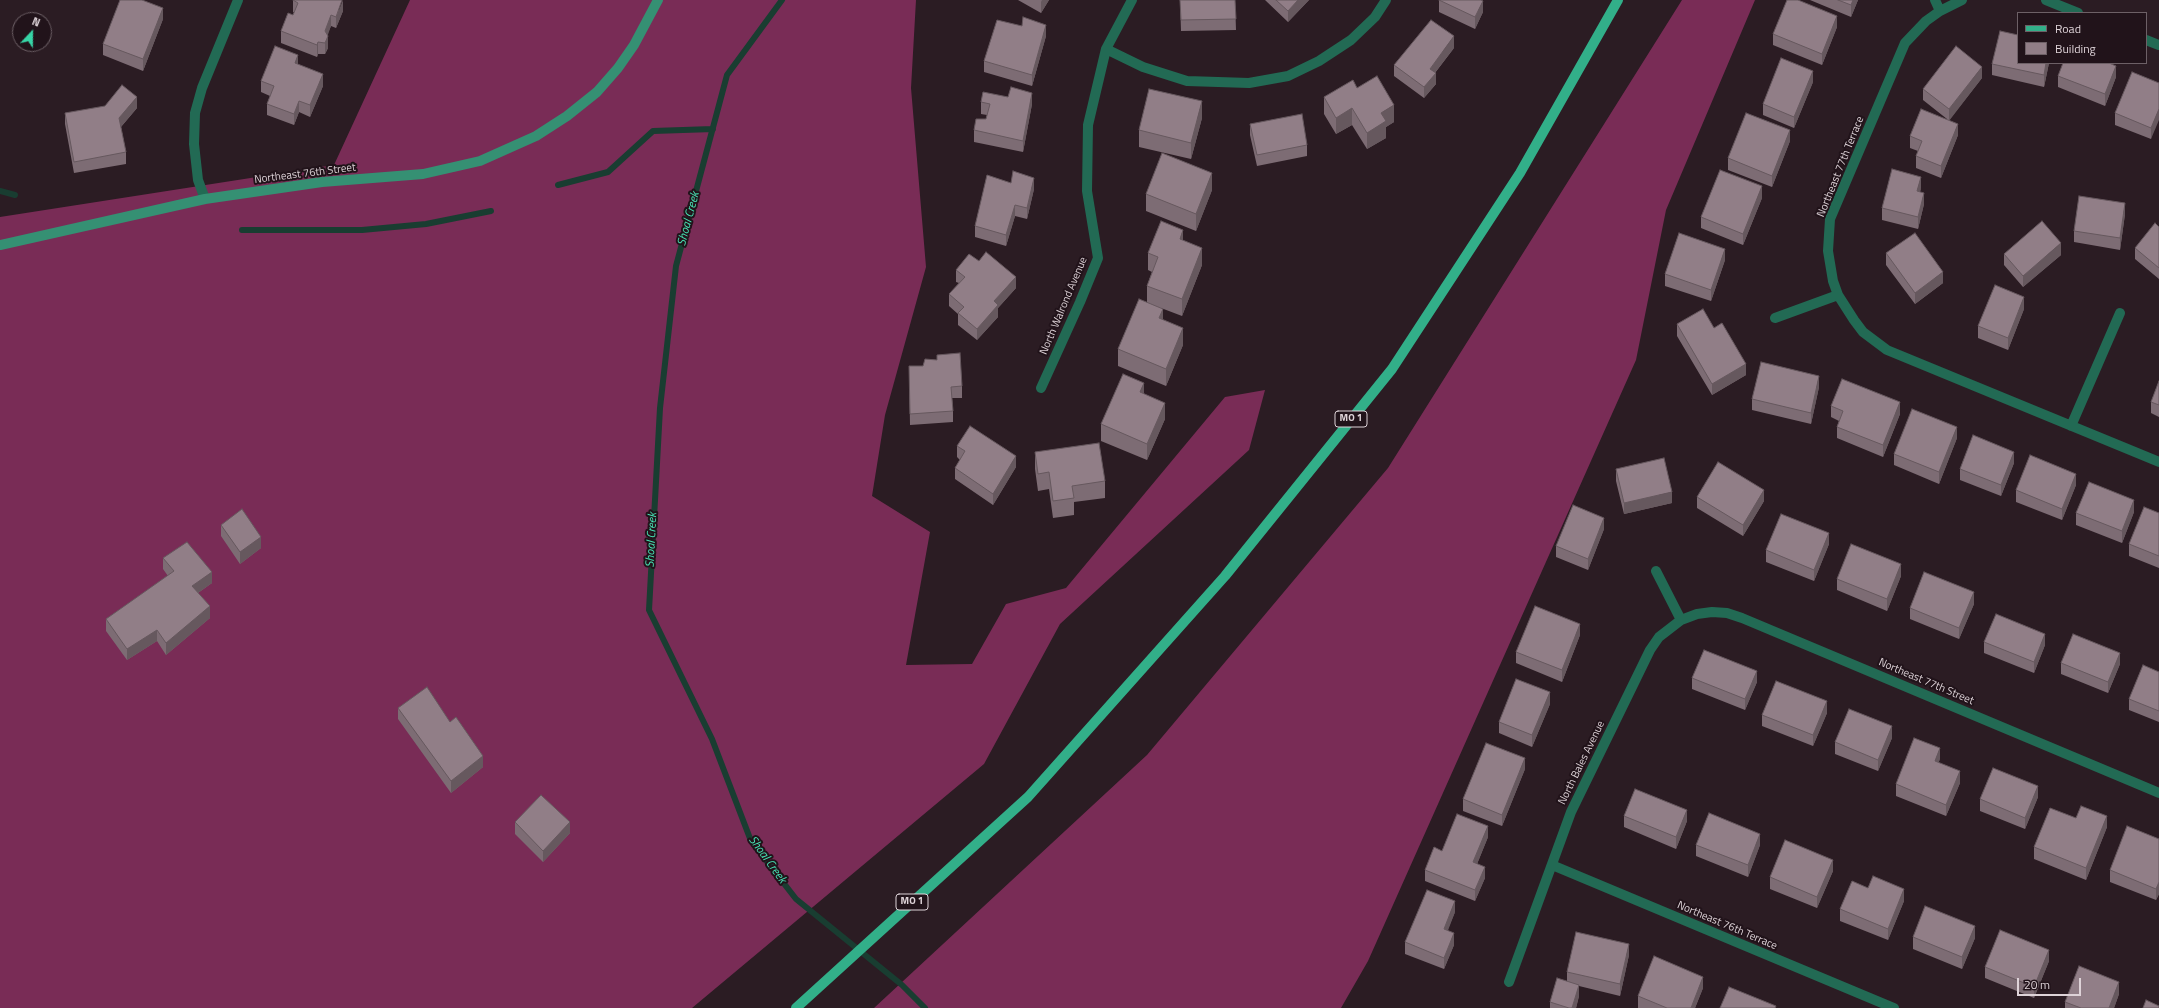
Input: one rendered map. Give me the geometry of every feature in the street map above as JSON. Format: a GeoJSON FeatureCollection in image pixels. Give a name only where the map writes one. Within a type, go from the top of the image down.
{"type":"FeatureCollection","features":[{"type":"Feature","properties":{"kind":"main road","name":"MO 1"},"geometry":{"type":"LineString","coordinates":[[796,1008],[1028,797],[1225,576],[1392,369],[1520,173],[1618,0]]}},
{"type":"Feature","properties":{"kind":"street"},"geometry":{"type":"LineString","coordinates":[[204,198],[198,180],[195,158],[195,113],[202,88],[238,0]]}},
{"type":"Feature","properties":{"kind":"street","name":"Northeast 76th Street"},"geometry":{"type":"LineString","coordinates":[[0,245],[204,198],[322,182],[423,174],[480,161],[536,136],[567,116],[597,92],[618,68],[634,45],[658,0]]}},
{"type":"Feature","properties":{"kind":"street","name":"North Walrond Avenue"},"geometry":{"type":"LineString","coordinates":[[1041,388],[1098,258],[1087,192],[1088,125],[1106,49],[1132,0]]}},
{"type":"Feature","properties":{"kind":"street"},"geometry":{"type":"LineString","coordinates":[[1106,49],[1143,67],[1187,81],[1249,83],[1288,76],[1319,61],[1351,40],[1375,17],[1386,0]]}},
{"type":"Feature","properties":{"kind":"street"},"geometry":{"type":"LineString","coordinates":[[1935,0],[1940,11],[1962,0]]}},
{"type":"Feature","properties":{"kind":"street"},"geometry":{"type":"LineString","coordinates":[[2046,0],[2076,12]]}},
{"type":"Feature","properties":{"kind":"street","name":"Northeast 77th Terrace"},"geometry":{"type":"LineString","coordinates":[[1940,11],[1926,21],[1905,43],[1830,219],[1828,251],[1833,280],[1838,295],[1863,332],[1887,350],[2159,462]]}},
{"type":"Feature","properties":{"kind":"street"},"geometry":{"type":"LineString","coordinates":[[2147,40],[2159,45]]}},
{"type":"Feature","properties":{"kind":"street"},"geometry":{"type":"LineString","coordinates":[[1774,318],[1838,295]]}},
{"type":"Feature","properties":{"kind":"street"},"geometry":{"type":"LineString","coordinates":[[2071,426],[2120,313]]}},
{"type":"Feature","properties":{"kind":"street"},"geometry":{"type":"LineString","coordinates":[[1656,571],[1681,620]]}},
{"type":"Feature","properties":{"kind":"street","name":"Northeast 77th Street"},"geometry":{"type":"LineString","coordinates":[[1681,620],[1697,614],[1712,612],[1727,613],[1742,618],[2159,793]]}},
{"type":"Feature","properties":{"kind":"street","name":"North Bales Avenue"},"geometry":{"type":"LineString","coordinates":[[1508,982],[1572,812],[1650,650],[1659,637],[1681,620]]}},
{"type":"Feature","properties":{"kind":"street","name":"Northeast 76th Terrace"},"geometry":{"type":"LineString","coordinates":[[1552,866],[1894,1008]]}},
{"type":"Feature","properties":{"kind":"shaded area"},"geometry":{"type":"Polygon","coordinates":[[[410,0],[916,0],[911,88],[926,267],[885,415],[872,496],[930,532],[906,665],[972,664],[1006,604],[1066,588],[1225,397],[1265,390],[1249,450],[1060,624],[984,764],[692,1008],[0,1008],[0,217],[334,165],[410,0]]]}},
{"type":"Feature","properties":{"kind":"shaded area"},"geometry":{"type":"Polygon","coordinates":[[[1682,0],[1755,0],[1666,210],[1636,360],[1368,961],[1341,1008],[874,1008],[1147,755],[1388,468],[1682,0]]]}},
{"type":"Feature","properties":{"kind":"building"},"geometry":{"type":"Polygon","coordinates":[[[120,0],[142,0],[163,8],[143,59],[103,44],[120,0]]]}},
{"type":"Feature","properties":{"kind":"building"},"geometry":{"type":"Polygon","coordinates":[[[293,0],[342,0],[336,17],[331,15],[325,31],[328,36],[325,43],[318,42],[317,45],[281,31],[288,13],[293,15],[298,3],[293,0]]]}},
{"type":"Feature","properties":{"kind":"building"},"geometry":{"type":"Polygon","coordinates":[[[1180,0],[1235,0],[1236,19],[1181,20],[1180,0]]]}},
{"type":"Feature","properties":{"kind":"building"},"geometry":{"type":"Polygon","coordinates":[[[1276,0],[1298,0],[1288,11],[1276,0]]]}},
{"type":"Feature","properties":{"kind":"building"},"geometry":{"type":"Polygon","coordinates":[[[1439,0],[1481,0],[1483,1],[1475,17],[1439,0]]]}},
{"type":"Feature","properties":{"kind":"building"},"geometry":{"type":"Polygon","coordinates":[[[1787,0],[1798,0],[1837,16],[1822,54],[1773,34],[1787,0]]]}},
{"type":"Feature","properties":{"kind":"building"},"geometry":{"type":"Polygon","coordinates":[[[1838,0],[1853,0],[1851,5],[1838,0]]]}},
{"type":"Feature","properties":{"kind":"building"},"geometry":{"type":"Polygon","coordinates":[[[1023,17],[1046,25],[1032,75],[984,61],[997,20],[1022,26],[1023,17]]]}},
{"type":"Feature","properties":{"kind":"building"},"geometry":{"type":"Polygon","coordinates":[[[1431,20],[1454,36],[1430,69],[1436,73],[1424,87],[1394,65],[1431,20]]]}},
{"type":"Feature","properties":{"kind":"building"},"geometry":{"type":"Polygon","coordinates":[[[2000,31],[2017,35],[2017,64],[2046,64],[2044,75],[1992,64],[2000,31]]]}},
{"type":"Feature","properties":{"kind":"building"},"geometry":{"type":"Polygon","coordinates":[[[275,46],[298,55],[295,63],[323,74],[310,105],[299,101],[294,114],[267,104],[274,86],[261,81],[275,46]]]}},
{"type":"Feature","properties":{"kind":"building"},"geometry":{"type":"Polygon","coordinates":[[[1956,46],[1982,67],[1949,109],[1923,89],[1956,46]]]}},
{"type":"Feature","properties":{"kind":"building"},"geometry":{"type":"Polygon","coordinates":[[[1781,58],[1813,71],[1794,117],[1763,104],[1781,58]]]}},
{"type":"Feature","properties":{"kind":"building"},"geometry":{"type":"Polygon","coordinates":[[[2063,64],[2111,64],[2116,66],[2105,94],[2058,76],[2063,64]]]}},
{"type":"Feature","properties":{"kind":"building"},"geometry":{"type":"Polygon","coordinates":[[[2132,72],[2159,83],[2159,109],[2151,128],[2115,113],[2132,72]]]}},
{"type":"Feature","properties":{"kind":"building"},"geometry":{"type":"Polygon","coordinates":[[[1377,76],[1394,105],[1381,113],[1386,121],[1367,133],[1352,108],[1336,118],[1324,97],[1353,80],[1357,88],[1377,76]]]}},
{"type":"Feature","properties":{"kind":"building"},"geometry":{"type":"Polygon","coordinates":[[[122,85],[137,97],[119,118],[126,152],[74,162],[65,113],[105,106],[122,85]]]}},
{"type":"Feature","properties":{"kind":"building"},"geometry":{"type":"Polygon","coordinates":[[[1011,87],[1032,93],[1023,141],[974,130],[976,119],[986,119],[990,104],[981,102],[983,92],[1008,97],[1011,87]]]}},
{"type":"Feature","properties":{"kind":"building"},"geometry":{"type":"Polygon","coordinates":[[[1149,89],[1202,101],[1191,143],[1139,130],[1149,89]]]}},
{"type":"Feature","properties":{"kind":"building"},"geometry":{"type":"Polygon","coordinates":[[[1921,109],[1958,124],[1941,166],[1916,156],[1922,141],[1910,136],[1921,109]]]}},
{"type":"Feature","properties":{"kind":"building"},"geometry":{"type":"Polygon","coordinates":[[[1746,113],[1790,130],[1772,176],[1728,158],[1746,113]]]}},
{"type":"Feature","properties":{"kind":"building"},"geometry":{"type":"Polygon","coordinates":[[[1302,114],[1307,145],[1257,155],[1250,124],[1302,114]]]}},
{"type":"Feature","properties":{"kind":"building"},"geometry":{"type":"Polygon","coordinates":[[[1162,153],[1212,173],[1196,214],[1146,194],[1162,153]]]}},
{"type":"Feature","properties":{"kind":"building"},"geometry":{"type":"Polygon","coordinates":[[[1892,169],[1921,177],[1917,191],[1924,193],[1918,217],[1882,208],[1892,169]]]}},
{"type":"Feature","properties":{"kind":"building"},"geometry":{"type":"Polygon","coordinates":[[[1720,170],[1762,186],[1743,234],[1701,217],[1720,170]]]}},
{"type":"Feature","properties":{"kind":"building"},"geometry":{"type":"Polygon","coordinates":[[[1013,171],[1034,178],[1027,208],[1015,205],[1006,235],[975,226],[987,175],[1011,183],[1013,171]]]}},
{"type":"Feature","properties":{"kind":"building"},"geometry":{"type":"Polygon","coordinates":[[[2079,196],[2125,203],[2120,238],[2074,231],[2079,196]]]}},
{"type":"Feature","properties":{"kind":"building"},"geometry":{"type":"Polygon","coordinates":[[[1161,221],[1183,230],[1180,239],[1202,248],[1182,299],[1147,286],[1158,257],[1148,253],[1161,221]]]}},
{"type":"Feature","properties":{"kind":"building"},"geometry":{"type":"Polygon","coordinates":[[[2042,221],[2061,243],[2023,276],[2004,254],[2042,221]]]}},
{"type":"Feature","properties":{"kind":"building"},"geometry":{"type":"Polygon","coordinates":[[[2155,223],[2159,227],[2159,268],[2135,248],[2155,223]]]}},
{"type":"Feature","properties":{"kind":"building"},"geometry":{"type":"Polygon","coordinates":[[[1679,233],[1725,249],[1711,290],[1665,274],[1679,233]]]}},
{"type":"Feature","properties":{"kind":"building"},"geometry":{"type":"Polygon","coordinates":[[[1915,233],[1943,272],[1915,293],[1886,253],[1915,233]]]}},
{"type":"Feature","properties":{"kind":"building"},"geometry":{"type":"Polygon","coordinates":[[[986,252],[1016,277],[994,301],[998,305],[977,329],[958,313],[964,307],[949,294],[965,277],[956,270],[969,254],[979,261],[986,252]]]}},
{"type":"Feature","properties":{"kind":"building"},"geometry":{"type":"Polygon","coordinates":[[[1995,285],[2024,297],[2008,338],[1978,326],[1995,285]]]}},
{"type":"Feature","properties":{"kind":"building"},"geometry":{"type":"Polygon","coordinates":[[[1139,299],[1163,309],[1159,318],[1183,328],[1166,369],[1118,349],[1139,299]]]}},
{"type":"Feature","properties":{"kind":"building"},"geometry":{"type":"Polygon","coordinates":[[[1703,309],[1714,328],[1722,323],[1746,364],[1712,384],[1677,324],[1703,309]]]}},
{"type":"Feature","properties":{"kind":"building"},"geometry":{"type":"Polygon","coordinates":[[[960,353],[962,386],[951,387],[953,411],[910,414],[909,366],[923,366],[925,359],[937,360],[937,355],[960,353]]]}},
{"type":"Feature","properties":{"kind":"building"},"geometry":{"type":"Polygon","coordinates":[[[1761,362],[1819,376],[1811,413],[1752,399],[1761,362]]]}},
{"type":"Feature","properties":{"kind":"building"},"geometry":{"type":"Polygon","coordinates":[[[1123,374],[1144,383],[1140,392],[1165,403],[1147,444],[1101,424],[1123,374]]]}},
{"type":"Feature","properties":{"kind":"building"},"geometry":{"type":"Polygon","coordinates":[[[1842,379],[1900,402],[1883,445],[1837,427],[1843,411],[1831,406],[1842,379]]]}},
{"type":"Feature","properties":{"kind":"building"},"geometry":{"type":"Polygon","coordinates":[[[2159,381],[2159,405],[2151,402],[2159,381]]]}},
{"type":"Feature","properties":{"kind":"building"},"geometry":{"type":"Polygon","coordinates":[[[1912,409],[1957,427],[1939,472],[1894,454],[1912,409]]]}},
{"type":"Feature","properties":{"kind":"building"},"geometry":{"type":"Polygon","coordinates":[[[970,426],[1016,456],[993,494],[955,468],[965,451],[957,446],[970,426]]]}},
{"type":"Feature","properties":{"kind":"building"},"geometry":{"type":"Polygon","coordinates":[[[1973,435],[2014,452],[2001,485],[1960,469],[1973,435]]]}},
{"type":"Feature","properties":{"kind":"building"},"geometry":{"type":"Polygon","coordinates":[[[1099,443],[1105,481],[1072,486],[1074,498],[1053,501],[1049,472],[1038,474],[1035,452],[1099,443]]]}},
{"type":"Feature","properties":{"kind":"building"},"geometry":{"type":"Polygon","coordinates":[[[2030,455],[2076,474],[2062,509],[2016,490],[2030,455]]]}},
{"type":"Feature","properties":{"kind":"building"},"geometry":{"type":"Polygon","coordinates":[[[1664,458],[1672,492],[1624,503],[1616,469],[1664,458]]]}},
{"type":"Feature","properties":{"kind":"building"},"geometry":{"type":"Polygon","coordinates":[[[1718,462],[1764,490],[1743,525],[1697,497],[1718,462]]]}},
{"type":"Feature","properties":{"kind":"building"},"geometry":{"type":"Polygon","coordinates":[[[2089,482],[2134,500],[2122,531],[2076,513],[2089,482]]]}},
{"type":"Feature","properties":{"kind":"building"},"geometry":{"type":"Polygon","coordinates":[[[1573,505],[1604,518],[1588,559],[1556,546],[1573,505]]]}},
{"type":"Feature","properties":{"kind":"building"},"geometry":{"type":"Polygon","coordinates":[[[2144,507],[2159,513],[2159,556],[2129,544],[2144,507]]]}},
{"type":"Feature","properties":{"kind":"building"},"geometry":{"type":"Polygon","coordinates":[[[242,509],[261,537],[240,552],[221,525],[242,509]]]}},
{"type":"Feature","properties":{"kind":"building"},"geometry":{"type":"Polygon","coordinates":[[[1781,514],[1829,533],[1814,570],[1766,550],[1781,514]]]}},
{"type":"Feature","properties":{"kind":"building"},"geometry":{"type":"Polygon","coordinates":[[[187,542],[212,572],[192,586],[210,606],[166,643],[157,630],[127,649],[106,619],[174,571],[163,558],[187,542]]]}},
{"type":"Feature","properties":{"kind":"building"},"geometry":{"type":"Polygon","coordinates":[[[1851,544],[1901,564],[1887,599],[1837,579],[1851,544]]]}},
{"type":"Feature","properties":{"kind":"building"},"geometry":{"type":"Polygon","coordinates":[[[1924,572],[1974,592],[1959,628],[1910,608],[1924,572]]]}},
{"type":"Feature","properties":{"kind":"building"},"geometry":{"type":"Polygon","coordinates":[[[1535,606],[1580,624],[1562,670],[1516,652],[1535,606]]]}},
{"type":"Feature","properties":{"kind":"building"},"geometry":{"type":"Polygon","coordinates":[[[1996,614],[2045,634],[2034,662],[1984,642],[1996,614]]]}},
{"type":"Feature","properties":{"kind":"building"},"geometry":{"type":"Polygon","coordinates":[[[2073,634],[2120,653],[2108,682],[2061,663],[2073,634]]]}},
{"type":"Feature","properties":{"kind":"building"},"geometry":{"type":"Polygon","coordinates":[[[1704,650],[1757,671],[1745,699],[1692,678],[1704,650]]]}},
{"type":"Feature","properties":{"kind":"building"},"geometry":{"type":"Polygon","coordinates":[[[2143,665],[2159,672],[2159,711],[2129,699],[2143,665]]]}},
{"type":"Feature","properties":{"kind":"building"},"geometry":{"type":"Polygon","coordinates":[[[1516,679],[1550,692],[1532,735],[1499,722],[1516,679]]]}},
{"type":"Feature","properties":{"kind":"building"},"geometry":{"type":"Polygon","coordinates":[[[1776,681],[1827,701],[1813,735],[1762,715],[1776,681]]]}},
{"type":"Feature","properties":{"kind":"building"},"geometry":{"type":"Polygon","coordinates":[[[427,687],[450,722],[456,717],[483,756],[451,781],[398,708],[427,687]]]}},
{"type":"Feature","properties":{"kind":"building"},"geometry":{"type":"Polygon","coordinates":[[[1849,709],[1892,726],[1878,760],[1835,742],[1849,709]]]}},
{"type":"Feature","properties":{"kind":"building"},"geometry":{"type":"Polygon","coordinates":[[[1914,738],[1940,748],[1935,761],[1960,771],[1946,805],[1896,784],[1914,738]]]}},
{"type":"Feature","properties":{"kind":"building"},"geometry":{"type":"Polygon","coordinates":[[[1486,743],[1525,758],[1502,815],[1463,799],[1486,743]]]}},
{"type":"Feature","properties":{"kind":"building"},"geometry":{"type":"Polygon","coordinates":[[[1993,768],[2038,786],[2025,818],[1980,799],[1993,768]]]}},
{"type":"Feature","properties":{"kind":"building"},"geometry":{"type":"Polygon","coordinates":[[[1635,789],[1687,810],[1676,837],[1624,816],[1635,789]]]}},
{"type":"Feature","properties":{"kind":"building"},"geometry":{"type":"Polygon","coordinates":[[[541,795],[570,822],[543,851],[515,822],[541,795]]]}},
{"type":"Feature","properties":{"kind":"building"},"geometry":{"type":"Polygon","coordinates":[[[2081,806],[2107,816],[2086,868],[2034,847],[2050,808],[2076,818],[2081,806]]]}},
{"type":"Feature","properties":{"kind":"building"},"geometry":{"type":"Polygon","coordinates":[[[1709,813],[1760,834],[1748,865],[1696,845],[1709,813]]]}},
{"type":"Feature","properties":{"kind":"building"},"geometry":{"type":"Polygon","coordinates":[[[1457,814],[1488,826],[1473,862],[1485,867],[1475,890],[1425,870],[1434,847],[1442,851],[1457,814]]]}},
{"type":"Feature","properties":{"kind":"building"},"geometry":{"type":"Polygon","coordinates":[[[2127,826],[2159,839],[2159,882],[2156,889],[2110,870],[2127,826]]]}},
{"type":"Feature","properties":{"kind":"building"},"geometry":{"type":"Polygon","coordinates":[[[1785,840],[1833,860],[1817,897],[1770,877],[1785,840]]]}},
{"type":"Feature","properties":{"kind":"building"},"geometry":{"type":"Polygon","coordinates":[[[1873,876],[1904,889],[1888,929],[1840,909],[1852,881],[1868,888],[1873,876]]]}},
{"type":"Feature","properties":{"kind":"building"},"geometry":{"type":"Polygon","coordinates":[[[1427,890],[1455,901],[1444,929],[1454,933],[1444,958],[1405,942],[1427,890]]]}},
{"type":"Feature","properties":{"kind":"building"},"geometry":{"type":"Polygon","coordinates":[[[1925,906],[1975,926],[1962,957],[1913,937],[1925,906]]]}},
{"type":"Feature","properties":{"kind":"building"},"geometry":{"type":"Polygon","coordinates":[[[2000,930],[2049,950],[2034,987],[1985,967],[2000,930]]]}},
{"type":"Feature","properties":{"kind":"building"},"geometry":{"type":"Polygon","coordinates":[[[1576,932],[1629,944],[1620,984],[1567,972],[1576,932]]]}},
{"type":"Feature","properties":{"kind":"building"},"geometry":{"type":"Polygon","coordinates":[[[1654,956],[1703,977],[1691,1008],[1667,1008],[1638,996],[1654,956]]]}},
{"type":"Feature","properties":{"kind":"building"},"geometry":{"type":"Polygon","coordinates":[[[2079,966],[2119,982],[2109,1008],[2081,1008],[2065,1002],[2079,966]]]}},
{"type":"Feature","properties":{"kind":"building"},"geometry":{"type":"Polygon","coordinates":[[[1557,978],[1579,985],[1572,1008],[1550,1002],[1557,978]]]}},
{"type":"Feature","properties":{"kind":"building"},"geometry":{"type":"Polygon","coordinates":[[[1729,987],[1776,1006],[1775,1008],[1720,1008],[1729,987]]]}},
{"type":"Feature","properties":{"kind":"building"},"geometry":{"type":"Polygon","coordinates":[[[2146,1000],[2159,1006],[2159,1008],[2143,1008],[2146,1000]]]}},
{"type":"Feature","properties":{"kind":"waterway","name":"Shoal Creek"},"geometry":{"type":"LineString","coordinates":[[782,0],[727,75],[676,266],[660,408],[649,610],[712,739],[751,841],[796,899],[902,985],[925,1008]]}},
{"type":"Feature","properties":{"kind":"waterway"},"geometry":{"type":"LineString","coordinates":[[558,185],[608,172],[653,131],[713,129]]}},
{"type":"Feature","properties":{"kind":"waterway"},"geometry":{"type":"LineString","coordinates":[[0,191],[15,195]]}},
{"type":"Feature","properties":{"kind":"waterway"},"geometry":{"type":"LineString","coordinates":[[242,230],[362,230],[426,224],[491,211]]}}]}
